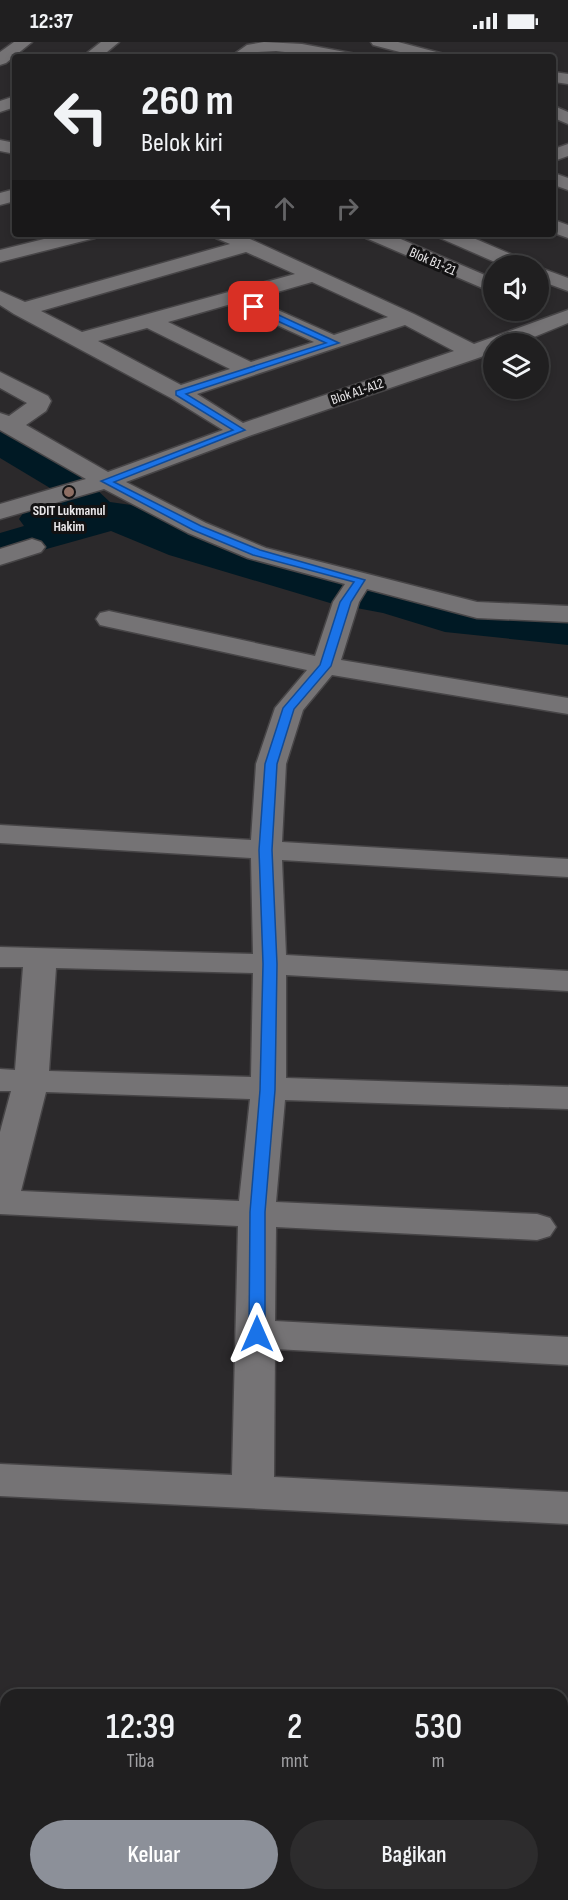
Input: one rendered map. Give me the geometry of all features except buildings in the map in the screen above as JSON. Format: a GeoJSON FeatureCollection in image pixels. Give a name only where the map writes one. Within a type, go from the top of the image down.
{"type":"FeatureCollection","features":[{"type":"Feature","properties":{"kind":"street"},"geometry":{"type":"LineString","coordinates":[[0,60],[24,42]]}},
{"type":"Feature","properties":{"kind":"street"},"geometry":{"type":"LineString","coordinates":[[94,54],[111,42]]}},
{"type":"Feature","properties":{"kind":"street"},"geometry":{"type":"LineString","coordinates":[[388,42],[428,54]]}},
{"type":"Feature","properties":{"kind":"street"},"geometry":{"type":"LineString","coordinates":[[245,54],[261,47],[322,54]]}},
{"type":"Feature","properties":{"kind":"street"},"geometry":{"type":"LineString","coordinates":[[0,256],[76,237]]}},
{"type":"Feature","properties":{"kind":"street"},"geometry":{"type":"LineString","coordinates":[[229,237],[407,318],[483,345]]}},
{"type":"Feature","properties":{"kind":"street","name":"Blok B1-21"},"geometry":{"type":"LineString","coordinates":[[380,237],[483,282]]}},
{"type":"Feature","properties":{"kind":"street"},"geometry":{"type":"LineString","coordinates":[[454,237],[496,255]]}},
{"type":"Feature","properties":{"kind":"street"},"geometry":{"type":"LineString","coordinates":[[21,310],[246,246]]}},
{"type":"Feature","properties":{"kind":"street"},"geometry":{"type":"LineString","coordinates":[[78,340],[312,276]]}},
{"type":"Feature","properties":{"kind":"street"},"geometry":{"type":"LineString","coordinates":[[549,277],[568,285]]}},
{"type":"Feature","properties":{"kind":"street"},"geometry":{"type":"LineString","coordinates":[[0,297],[179,393],[241,430]]}},
{"type":"Feature","properties":{"kind":"street"},"geometry":{"type":"LineString","coordinates":[[234,298],[334,343]]}},
{"type":"Feature","properties":{"kind":"street"},"geometry":{"type":"LineString","coordinates":[[549,311],[564,317]]}},
{"type":"Feature","properties":{"kind":"street","name":"Blok A1-A12"},"geometry":{"type":"LineString","coordinates":[[523,333],[564,317]]}},
{"type":"Feature","properties":{"kind":"street"},"geometry":{"type":"LineString","coordinates":[[179,393],[407,318]]}},
{"type":"Feature","properties":{"kind":"street"},"geometry":{"type":"LineString","coordinates":[[150,321],[248,369]]}},
{"type":"Feature","properties":{"kind":"street","name":"Blok A1-A12"},"geometry":{"type":"LineString","coordinates":[[0,512],[106,481],[241,430],[483,349]]}},
{"type":"Feature","properties":{"kind":"street"},"geometry":{"type":"LineString","coordinates":[[0,379],[40,401],[38,406],[5,423]]}},
{"type":"Feature","properties":{"kind":"street"},"geometry":{"type":"LineString","coordinates":[[5,423],[106,481],[197,528],[353,590],[477,610],[568,614]]}},
{"type":"Feature","properties":{"kind":"street"},"geometry":{"type":"LineString","coordinates":[[0,556],[32,547]]}},
{"type":"Feature","properties":{"kind":"street"},"geometry":{"type":"LineString","coordinates":[[253,1493],[257,1212],[268,1090],[270,964],[266,850],[271,764],[289,708],[325,666],[353,590]]}},
{"type":"Feature","properties":{"kind":"street"},"geometry":{"type":"LineString","coordinates":[[109,619],[325,666],[568,706]]}},
{"type":"Feature","properties":{"kind":"street"},"geometry":{"type":"LineString","coordinates":[[0,834],[568,868]]}},
{"type":"Feature","properties":{"kind":"street"},"geometry":{"type":"LineString","coordinates":[[0,957],[270,964],[568,981]]}},
{"type":"Feature","properties":{"kind":"street"},"geometry":{"type":"LineString","coordinates":[[40,958],[15,1081],[0,1201],[537,1227]]}},
{"type":"Feature","properties":{"kind":"street"},"geometry":{"type":"LineString","coordinates":[[15,1081],[568,1098]]}},
{"type":"Feature","properties":{"kind":"street"},"geometry":{"type":"LineString","coordinates":[[257,1334],[568,1351]]}},
{"type":"Feature","properties":{"kind":"street"},"geometry":{"type":"LineString","coordinates":[[0,1480],[568,1508]]}},
{"type":"Feature","properties":{"kind":"waterway"},"geometry":{"type":"LineString","coordinates":[[0,440],[74,482],[73,492],[92,510],[43,519]]}},
{"type":"Feature","properties":{"kind":"waterway"},"geometry":{"type":"LineString","coordinates":[[0,548],[114,515],[186,545],[348,592],[392,599],[445,617],[568,630]]}},
{"type":"Feature","properties":{"kind":"place","name":"SDIT Lukmanul Hakim"},"geometry":{"type":"Point","coordinates":[69,492]}},
{"type":"Feature","properties":{"kind":"route"},"geometry":{"type":"LineString","coordinates":[[254,307],[334,343],[179,393],[241,430],[106,481],[197,528],[257,553],[360,580],[346,602],[325,666],[289,708],[271,764],[266,850],[270,964],[268,1090],[257,1212],[257,1334]]}}]}
